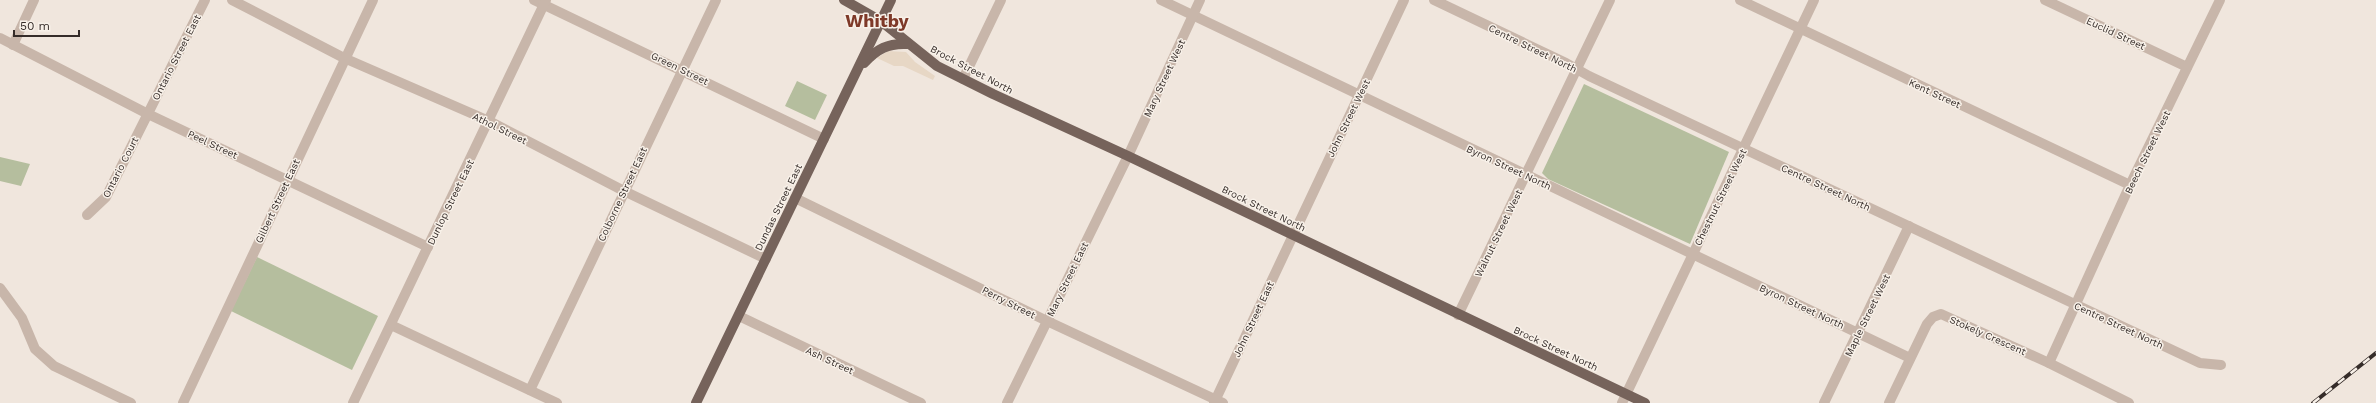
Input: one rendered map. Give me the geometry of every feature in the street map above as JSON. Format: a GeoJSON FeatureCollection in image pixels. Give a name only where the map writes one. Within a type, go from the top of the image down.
{"type":"FeatureCollection","features":[{"type":"Feature","properties":{"kind":"main road","name":"Brock Street North"},"geometry":{"type":"LineString","coordinates":[[844,0],[881,21],[907,44],[936,66],[1012,103],[1128,156],[1458,315],[1624,399],[1645,403]]}},
{"type":"Feature","properties":{"kind":"main road","name":"Dundas Street East"},"geometry":{"type":"LineString","coordinates":[[696,403],[891,0]]}},
{"type":"Feature","properties":{"kind":"main road"},"geometry":{"type":"LineString","coordinates":[[857,72],[873,54],[884,46],[893,43],[907,44]]}},
{"type":"Feature","properties":{"kind":"street"},"geometry":{"type":"LineString","coordinates":[[13,45],[34,0]]}},
{"type":"Feature","properties":{"kind":"street","name":"Ontario Street East"},"geometry":{"type":"LineString","coordinates":[[148,114],[205,0]]}},
{"type":"Feature","properties":{"kind":"street","name":"Athol Street"},"geometry":{"type":"LineString","coordinates":[[232,0],[344,58],[489,121],[624,191],[766,259]]}},
{"type":"Feature","properties":{"kind":"street","name":"Gilbert Street East"},"geometry":{"type":"LineString","coordinates":[[183,403],[344,58],[373,0]]}},
{"type":"Feature","properties":{"kind":"street","name":"Green Street"},"geometry":{"type":"LineString","coordinates":[[534,0],[545,2],[824,139]]}},
{"type":"Feature","properties":{"kind":"street","name":"Colborne Street East"},"geometry":{"type":"LineString","coordinates":[[530,390],[716,0]]}},
{"type":"Feature","properties":{"kind":"street"},"geometry":{"type":"LineString","coordinates":[[963,79],[1001,0]]}},
{"type":"Feature","properties":{"kind":"street","name":"Byron Street North"},"geometry":{"type":"LineString","coordinates":[[1161,0],[1910,358]]}},
{"type":"Feature","properties":{"kind":"street","name":"Mary Street West"},"geometry":{"type":"LineString","coordinates":[[1128,156],[1200,0]]}},
{"type":"Feature","properties":{"kind":"street","name":"John Street West"},"geometry":{"type":"LineString","coordinates":[[1292,235],[1404,0]]}},
{"type":"Feature","properties":{"kind":"street","name":"Centre Street North"},"geometry":{"type":"LineString","coordinates":[[1434,0],[1744,149],[2200,363],[2221,365]]}},
{"type":"Feature","properties":{"kind":"street","name":"Walnut Street West"},"geometry":{"type":"LineString","coordinates":[[1458,315],[1610,0]]}},
{"type":"Feature","properties":{"kind":"street","name":"Kent Street"},"geometry":{"type":"LineString","coordinates":[[1740,0],[2130,185]]}},
{"type":"Feature","properties":{"kind":"street","name":"Chestnut Street West"},"geometry":{"type":"LineString","coordinates":[[1624,399],[1814,0]]}},
{"type":"Feature","properties":{"kind":"street","name":"Euclid Street"},"geometry":{"type":"LineString","coordinates":[[2045,0],[2187,67]]}},
{"type":"Feature","properties":{"kind":"street","name":"Beech Street West"},"geometry":{"type":"LineString","coordinates":[[2049,363],[2130,185],[2220,0]]}},
{"type":"Feature","properties":{"kind":"street","name":"Dunlop Street East"},"geometry":{"type":"LineString","coordinates":[[353,403],[545,2]]}},
{"type":"Feature","properties":{"kind":"street","name":"Peel Street"},"geometry":{"type":"LineString","coordinates":[[0,38],[148,114],[428,246]]}},
{"type":"Feature","properties":{"kind":"street","name":"Ontario Court"},"geometry":{"type":"LineString","coordinates":[[87,216],[106,197],[148,114]]}},
{"type":"Feature","properties":{"kind":"street","name":"Mary Street East"},"geometry":{"type":"LineString","coordinates":[[1007,403],[1128,156]]}},
{"type":"Feature","properties":{"kind":"street","name":"Perry Street"},"geometry":{"type":"LineString","coordinates":[[795,198],[1046,321],[1218,402]]}},
{"type":"Feature","properties":{"kind":"street","name":"Maple Street West"},"geometry":{"type":"LineString","coordinates":[[1824,403],[1909,226]]}},
{"type":"Feature","properties":{"kind":"street","name":"John Street East"},"geometry":{"type":"LineString","coordinates":[[1218,402],[1292,235]]}},
{"type":"Feature","properties":{"kind":"street"},"geometry":{"type":"LineString","coordinates":[[0,288],[22,318],[35,349],[54,366],[131,403]]}},
{"type":"Feature","properties":{"kind":"street","name":"Stokely Crescent"},"geometry":{"type":"LineString","coordinates":[[1889,403],[1927,324],[1933,317],[1941,314],[2049,363],[2129,403]]}},
{"type":"Feature","properties":{"kind":"street","name":"Ash Street"},"geometry":{"type":"LineString","coordinates":[[739,316],[920,403]]}},
{"type":"Feature","properties":{"kind":"street"},"geometry":{"type":"LineString","coordinates":[[391,325],[557,403]]}},
{"type":"Feature","properties":{"kind":"green space"},"geometry":{"type":"Polygon","coordinates":[[[797,81],[827,95],[815,120],[785,106],[797,81]]]}},
{"type":"Feature","properties":{"kind":"green space"},"geometry":{"type":"Polygon","coordinates":[[[1584,84],[1729,152],[1690,244],[1548,179],[1542,173],[1584,84]]]}},
{"type":"Feature","properties":{"kind":"green space"},"geometry":{"type":"Polygon","coordinates":[[[0,157],[30,164],[21,186],[0,181],[0,157]]]}},
{"type":"Feature","properties":{"kind":"green space"},"geometry":{"type":"Polygon","coordinates":[[[257,257],[378,316],[352,370],[231,311],[257,257]]]}},
{"type":"Feature","properties":{"kind":"shaded area"},"geometry":{"type":"Polygon","coordinates":[[[888,51],[906,52],[915,62],[935,76],[933,80],[903,66],[894,66],[877,58],[888,51]]]}},
{"type":"Feature","properties":{"kind":"railway"},"geometry":{"type":"LineString","coordinates":[[2313,403],[2376,353]]}},
{"type":"Feature","properties":{"kind":"district","name":"Whitby"},"geometry":{"type":"Point","coordinates":[877,21]}}]}
